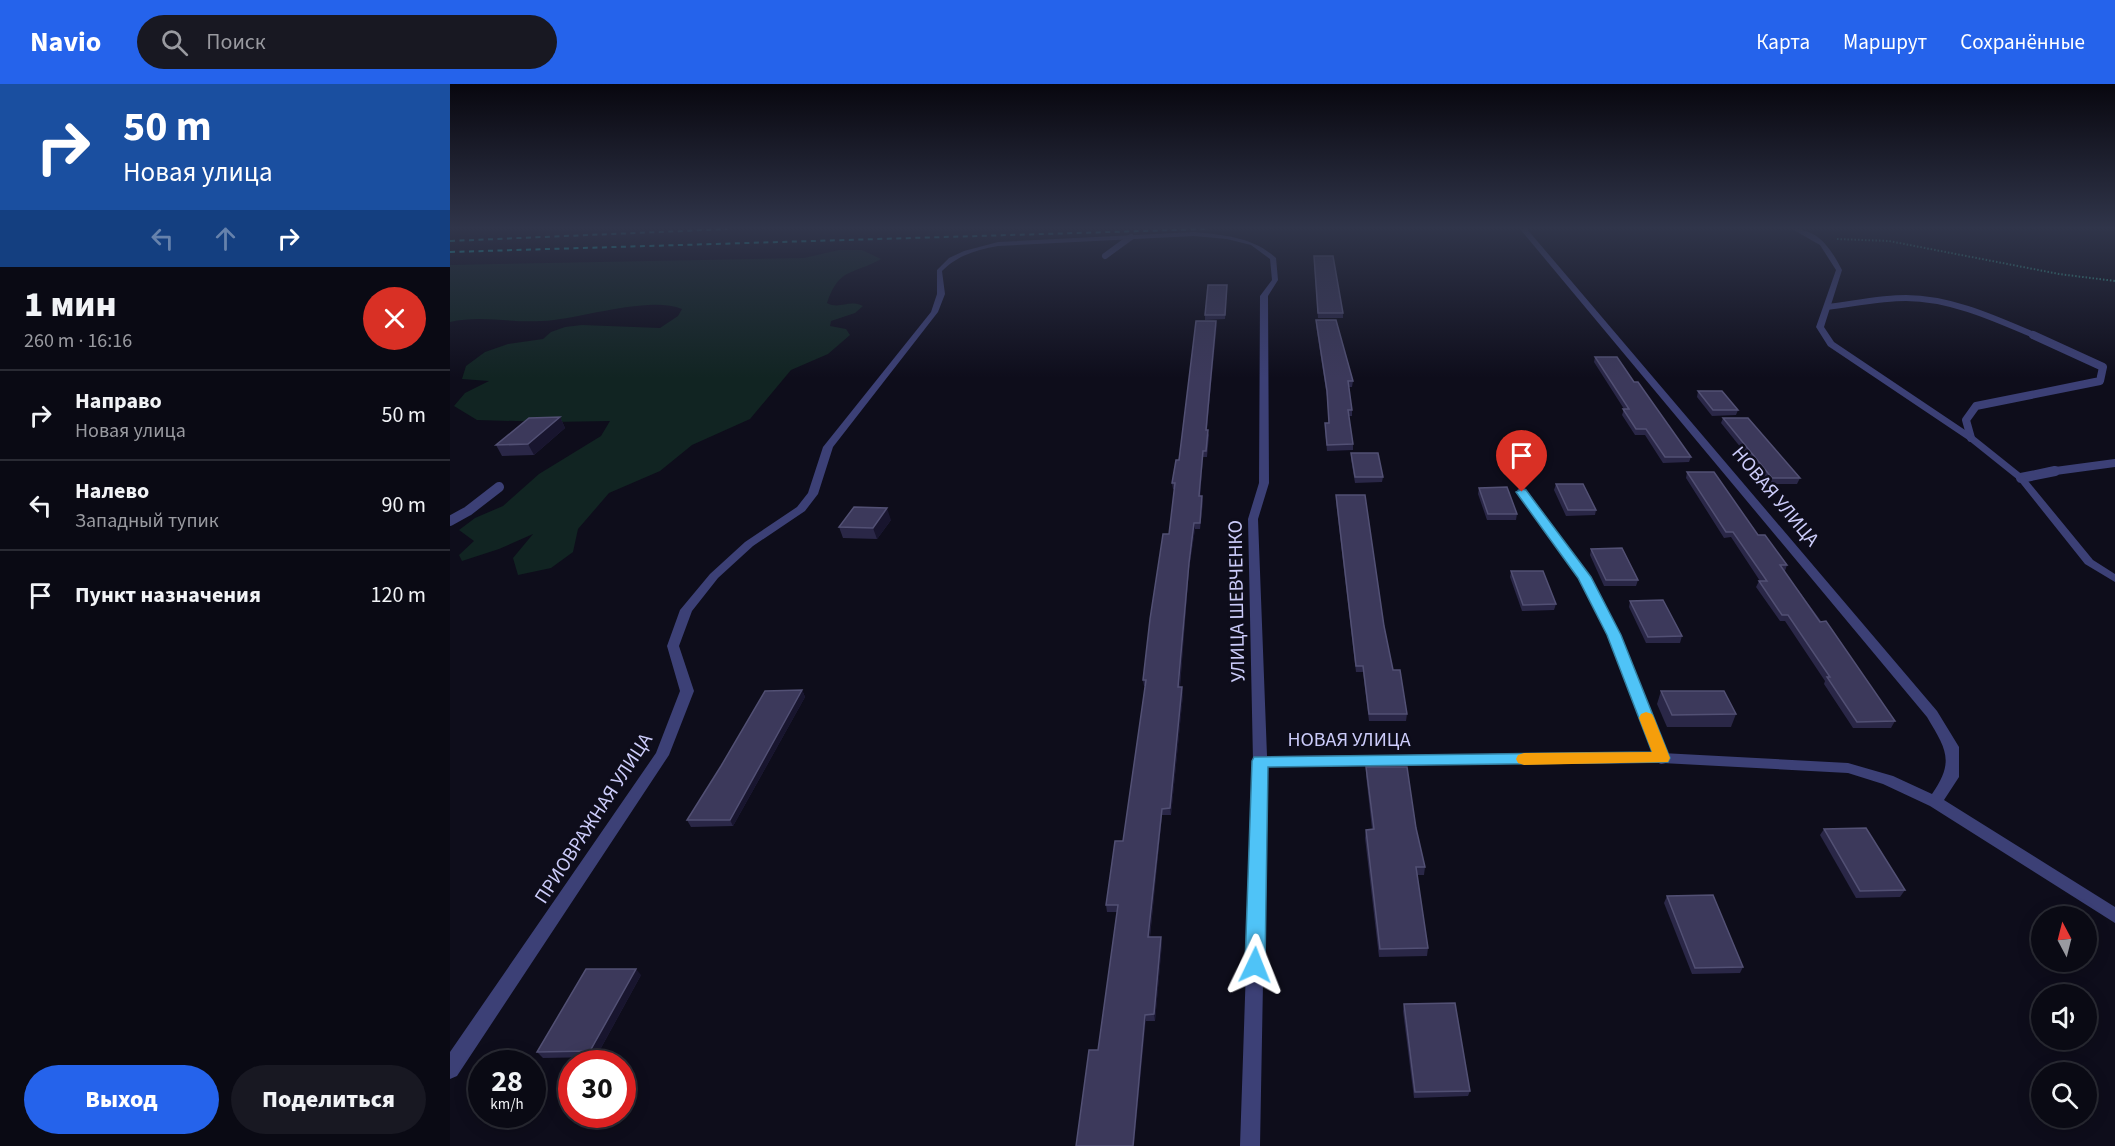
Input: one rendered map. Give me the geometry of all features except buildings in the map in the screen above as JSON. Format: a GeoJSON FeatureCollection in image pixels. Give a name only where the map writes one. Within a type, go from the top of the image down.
{"type":"FeatureCollection","features":[{"type":"Feature","properties":{"kind":"street","name":"ПРИОВРАЖНАЯ УЛИЦА"},"geometry":{"type":"LineString","coordinates":[[450,1069],[662,755],[687,691],[673,646],[686,610],[714,576],[749,544],[801,508],[813,494],[828,447],[934,312],[940,294],[939,279]]}},
{"type":"Feature","properties":{"kind":"street","name":"УЛИЦА ШЕВЧЕНКО"},"geometry":{"type":"LineString","coordinates":[[1250,1146],[1260,761],[1253,519],[1264,483],[1264,296],[1275,279]]}},
{"type":"Feature","properties":{"kind":"street","name":"НОВАЯ УЛИЦА"},"geometry":{"type":"LineString","coordinates":[[1564,279],[1932,714],[1952,747],[1952,777],[1935,802]]}},
{"type":"Feature","properties":{"kind":"street"},"geometry":{"type":"LineString","coordinates":[[1836,279],[1820,327],[1831,344],[1971,438],[2021,478],[2089,562],[2115,579]]}},
{"type":"Feature","properties":{"kind":"street","name":"НОВАЯ УЛИЦА"},"geometry":{"type":"LineString","coordinates":[[1260,761],[1662,758],[1848,768],[1888,780],[1935,802],[2115,916]]}},
{"type":"Feature","properties":{"kind":"lane"},"geometry":{"type":"LineString","coordinates":[[1827,307],[1910,298],[1944,303],[2000,322],[2103,367],[2100,381],[1976,406],[1966,420],[1971,438]]}},
{"type":"Feature","properties":{"kind":"lane"},"geometry":{"type":"LineString","coordinates":[[2021,478],[2066,468],[2115,463]]}},
{"type":"Feature","properties":{"kind":"lane"},"geometry":{"type":"LineString","coordinates":[[450,521],[468,511],[499,487]]}},
{"type":"Feature","properties":{"kind":"lane"},"geometry":{"type":"LineString","coordinates":[[1522,492],[1584,577],[1614,635],[1662,758]]}},
{"type":"Feature","properties":{"kind":"path"},"geometry":{"type":"LineString","coordinates":[[2096,279],[2115,281]]}},
{"type":"Feature","properties":{"kind":"green space"},"geometry":{"type":"Polygon","coordinates":[[[450,279],[841,279],[827,303],[863,306],[855,313],[831,321],[830,326],[846,329],[850,335],[828,354],[791,370],[750,419],[692,445],[660,471],[609,493],[578,529],[573,552],[551,568],[518,575],[513,558],[533,534],[499,549],[462,561],[459,555],[474,541],[459,530],[475,518],[503,506],[539,474],[601,436],[610,421],[477,420],[454,406],[465,393],[489,381],[462,379],[466,366],[485,352],[508,344],[543,339],[551,332],[565,327],[582,325],[660,328],[678,316],[682,309],[668,305],[633,306],[542,321],[473,319],[450,322],[450,279]]]}},
{"type":"Feature","properties":{"kind":"slow traffic"},"geometry":{"type":"LineString","coordinates":[[1524,759],[1662,758],[1646,718]]}},
{"type":"Feature","properties":{"kind":"route"},"geometry":{"type":"LineString","coordinates":[[1255,965],[1260,761],[1662,758],[1614,635],[1584,577],[1522,492]]}}]}
